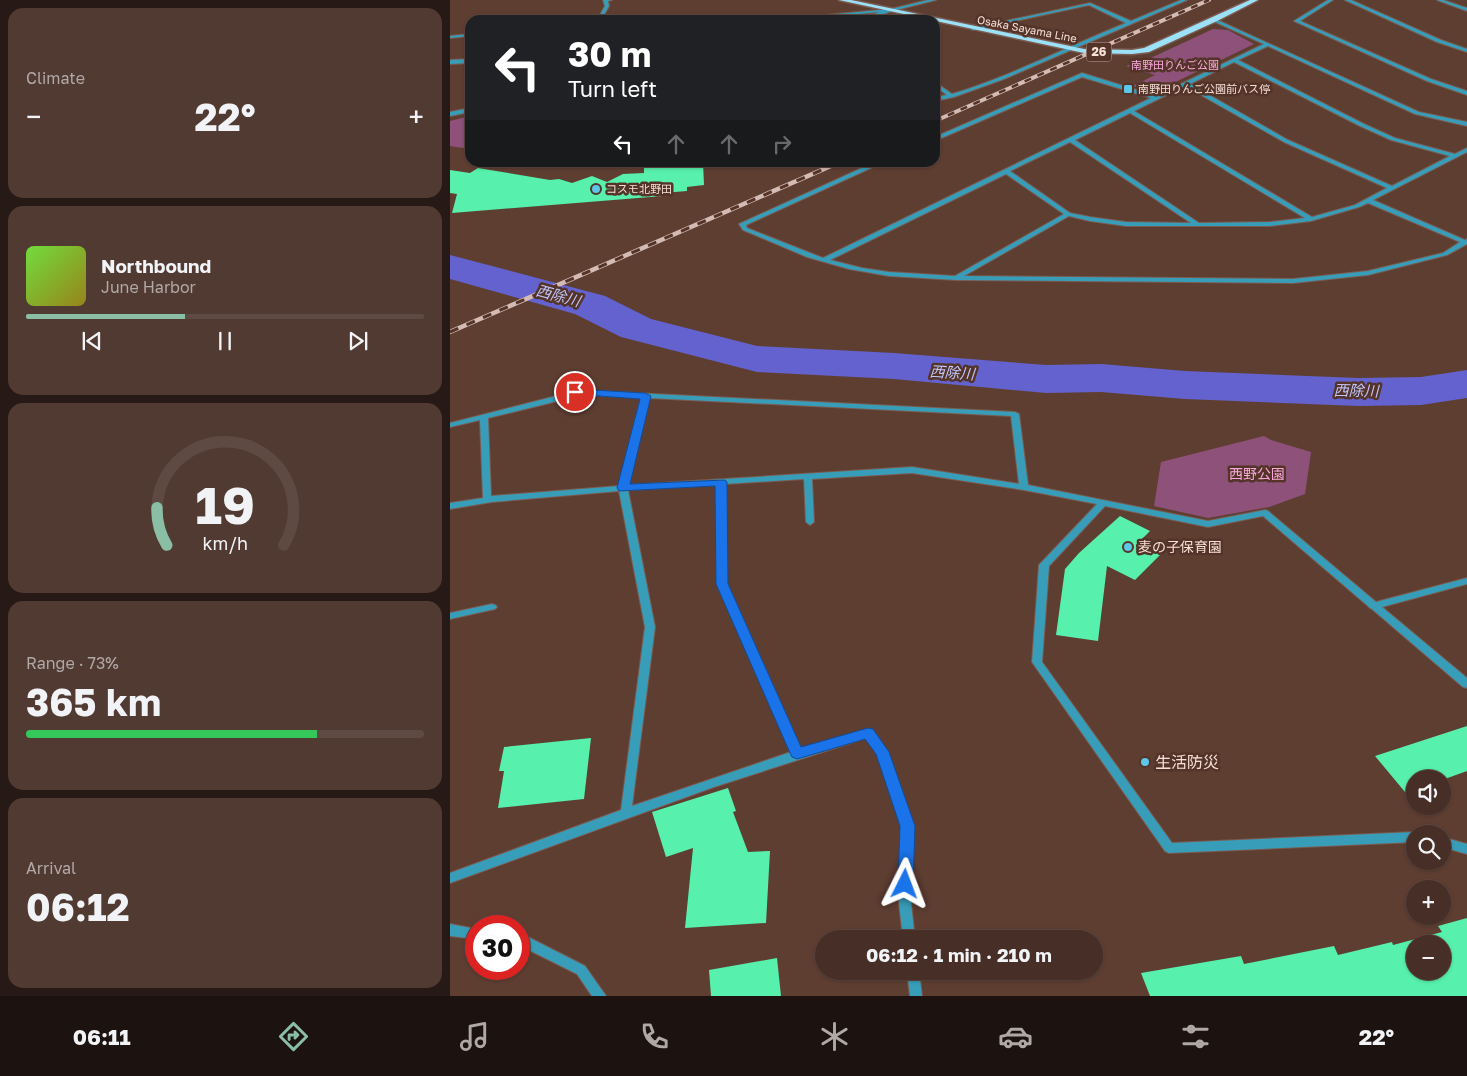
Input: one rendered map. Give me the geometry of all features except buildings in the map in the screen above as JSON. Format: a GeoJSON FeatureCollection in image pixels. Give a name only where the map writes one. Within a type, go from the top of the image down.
{"type":"FeatureCollection","features":[{"type":"Feature","properties":{"kind":"main road","name":"Osaka Sayama Line"},"geometry":{"type":"LineString","coordinates":[[842,0],[913,15]]}},
{"type":"Feature","properties":{"kind":"main road","name":"Osaka Sayama Line"},"geometry":{"type":"LineString","coordinates":[[940,21],[1091,52],[1146,50],[1215,20],[1254,0]]}},
{"type":"Feature","properties":{"kind":"street"},"geometry":{"type":"LineString","coordinates":[[602,15],[607,6],[605,0],[610,0]]}},
{"type":"Feature","properties":{"kind":"street"},"geometry":{"type":"LineString","coordinates":[[876,15],[934,0]]}},
{"type":"Feature","properties":{"kind":"street"},"geometry":{"type":"LineString","coordinates":[[940,98],[998,81],[1069,48],[1185,0]]}},
{"type":"Feature","properties":{"kind":"street"},"geometry":{"type":"LineString","coordinates":[[1331,0],[1296,21],[1429,80],[1467,93]]}},
{"type":"Feature","properties":{"kind":"street"},"geometry":{"type":"LineString","coordinates":[[1347,0],[1467,51]]}},
{"type":"Feature","properties":{"kind":"street"},"geometry":{"type":"LineString","coordinates":[[1439,0],[1467,10]]}},
{"type":"Feature","properties":{"kind":"street"},"geometry":{"type":"LineString","coordinates":[[974,29],[1090,4],[1131,23]]}},
{"type":"Feature","properties":{"kind":"street"},"geometry":{"type":"LineString","coordinates":[[836,15],[891,10]]}},
{"type":"Feature","properties":{"kind":"street"},"geometry":{"type":"LineString","coordinates":[[1215,20],[1417,114],[1467,124]]}},
{"type":"Feature","properties":{"kind":"street"},"geometry":{"type":"LineString","coordinates":[[450,37],[465,36]]}},
{"type":"Feature","properties":{"kind":"street"},"geometry":{"type":"LineString","coordinates":[[824,260],[1268,44]]}},
{"type":"Feature","properties":{"kind":"street"},"geometry":{"type":"LineString","coordinates":[[1234,60],[1362,126],[1393,139],[1455,156]]}},
{"type":"Feature","properties":{"kind":"street"},"geometry":{"type":"LineString","coordinates":[[450,62],[465,61]]}},
{"type":"Feature","properties":{"kind":"street"},"geometry":{"type":"LineString","coordinates":[[940,137],[1082,75],[1156,98]]}},
{"type":"Feature","properties":{"kind":"street"},"geometry":{"type":"LineString","coordinates":[[1186,84],[1286,141],[1392,188]]}},
{"type":"Feature","properties":{"kind":"street"},"geometry":{"type":"LineString","coordinates":[[940,88],[952,96]]}},
{"type":"Feature","properties":{"kind":"street"},"geometry":{"type":"LineString","coordinates":[[450,114],[465,111]]}},
{"type":"Feature","properties":{"kind":"street"},"geometry":{"type":"LineString","coordinates":[[1130,111],[1311,219]]}},
{"type":"Feature","properties":{"kind":"street"},"geometry":{"type":"LineString","coordinates":[[1071,140],[1198,226]]}},
{"type":"Feature","properties":{"kind":"street"},"geometry":{"type":"LineString","coordinates":[[1006,171],[1068,214],[1126,224],[1198,226],[1270,224],[1311,219],[1356,206],[1467,150]]}},
{"type":"Feature","properties":{"kind":"street"},"geometry":{"type":"LineString","coordinates":[[870,167],[742,224],[745,229],[824,260],[851,268],[903,276],[956,278],[1293,282],[1368,273],[1445,254],[1466,242]]}},
{"type":"Feature","properties":{"kind":"street"},"geometry":{"type":"LineString","coordinates":[[1367,200],[1466,242]]}},
{"type":"Feature","properties":{"kind":"street"},"geometry":{"type":"LineString","coordinates":[[956,278],[1068,214]]}},
{"type":"Feature","properties":{"kind":"street"},"geometry":{"type":"LineString","coordinates":[[450,425],[563,397],[575,392],[1015,414],[1024,487]]}},
{"type":"Feature","properties":{"kind":"street"},"geometry":{"type":"LineString","coordinates":[[626,812],[650,627],[623,488],[645,396]]}},
{"type":"Feature","properties":{"kind":"street"},"geometry":{"type":"LineString","coordinates":[[484,417],[487,500]]}},
{"type":"Feature","properties":{"kind":"street"},"geometry":{"type":"LineString","coordinates":[[450,506],[487,500],[623,488],[912,470],[1024,487],[1208,524],[1265,513],[1467,684]]}},
{"type":"Feature","properties":{"kind":"street"},"geometry":{"type":"LineString","coordinates":[[808,476],[810,522]]}},
{"type":"Feature","properties":{"kind":"street"},"geometry":{"type":"LineString","coordinates":[[721,482],[722,584],[797,753]]}},
{"type":"Feature","properties":{"kind":"street"},"geometry":{"type":"LineString","coordinates":[[1103,503],[1044,565],[1036,662],[1170,848],[1406,837]]}},
{"type":"Feature","properties":{"kind":"street"},"geometry":{"type":"LineString","coordinates":[[1373,606],[1467,581]]}},
{"type":"Feature","properties":{"kind":"street"},"geometry":{"type":"LineString","coordinates":[[450,616],[492,607]]}},
{"type":"Feature","properties":{"kind":"street"},"geometry":{"type":"LineString","coordinates":[[450,878],[626,812],[797,753],[868,733],[882,752],[908,826],[904,903],[908,930]]}},
{"type":"Feature","properties":{"kind":"street"},"geometry":{"type":"LineString","coordinates":[[1451,845],[1467,849]]}},
{"type":"Feature","properties":{"kind":"street"},"geometry":{"type":"LineString","coordinates":[[450,930],[465,932]]}},
{"type":"Feature","properties":{"kind":"street"},"geometry":{"type":"LineString","coordinates":[[530,943],[582,970],[600,996]]}},
{"type":"Feature","properties":{"kind":"street"},"geometry":{"type":"LineString","coordinates":[[914,980],[916,996]]}},
{"type":"Feature","properties":{"kind":"green space","name":"南野田りんご公園"},"geometry":{"type":"Polygon","coordinates":[[[1213,29],[1228,30],[1254,44],[1159,90],[1133,86],[1155,75],[1126,66],[1155,56],[1213,29]]]}},
{"type":"Feature","properties":{"kind":"green space"},"geometry":{"type":"Polygon","coordinates":[[[465,117],[465,148],[450,146],[450,121],[465,117]]]}},
{"type":"Feature","properties":{"kind":"green space","name":"西野公園"},"geometry":{"type":"Polygon","coordinates":[[[1264,436],[1271,440],[1311,452],[1305,494],[1269,507],[1208,518],[1154,506],[1161,462],[1264,436]]]}},
{"type":"Feature","properties":{"kind":"waterway","name":"西除川"},"geometry":{"type":"LineString","coordinates":[[450,267],[590,305],[636,328],[757,359],[894,366],[1046,379],[1101,378],[1185,385],[1358,392],[1421,391],[1467,384]]}},
{"type":"Feature","properties":{"kind":"railway"},"geometry":{"type":"LineString","coordinates":[[940,119],[1209,0]]}},
{"type":"Feature","properties":{"kind":"railway"},"geometry":{"type":"LineString","coordinates":[[450,332],[829,167]]}},
{"type":"Feature","properties":{"kind":"place","name":"南野田りんご公園前バス停"},"geometry":{"type":"Point","coordinates":[1128,89]}},
{"type":"Feature","properties":{"kind":"place","name":"コスモ北野田"},"geometry":{"type":"Point","coordinates":[596,189]}},
{"type":"Feature","properties":{"kind":"place","name":"麦の子保育園"},"geometry":{"type":"Point","coordinates":[1128,547]}},
{"type":"Feature","properties":{"kind":"place","name":"生活防災"},"geometry":{"type":"Point","coordinates":[1145,762]}},
{"type":"Feature","properties":{"kind":"route"},"geometry":{"type":"LineString","coordinates":[[575,392],[645,396],[623,488],[721,482],[722,584],[797,753],[868,733],[882,752],[908,826],[905,884]]}}]}
